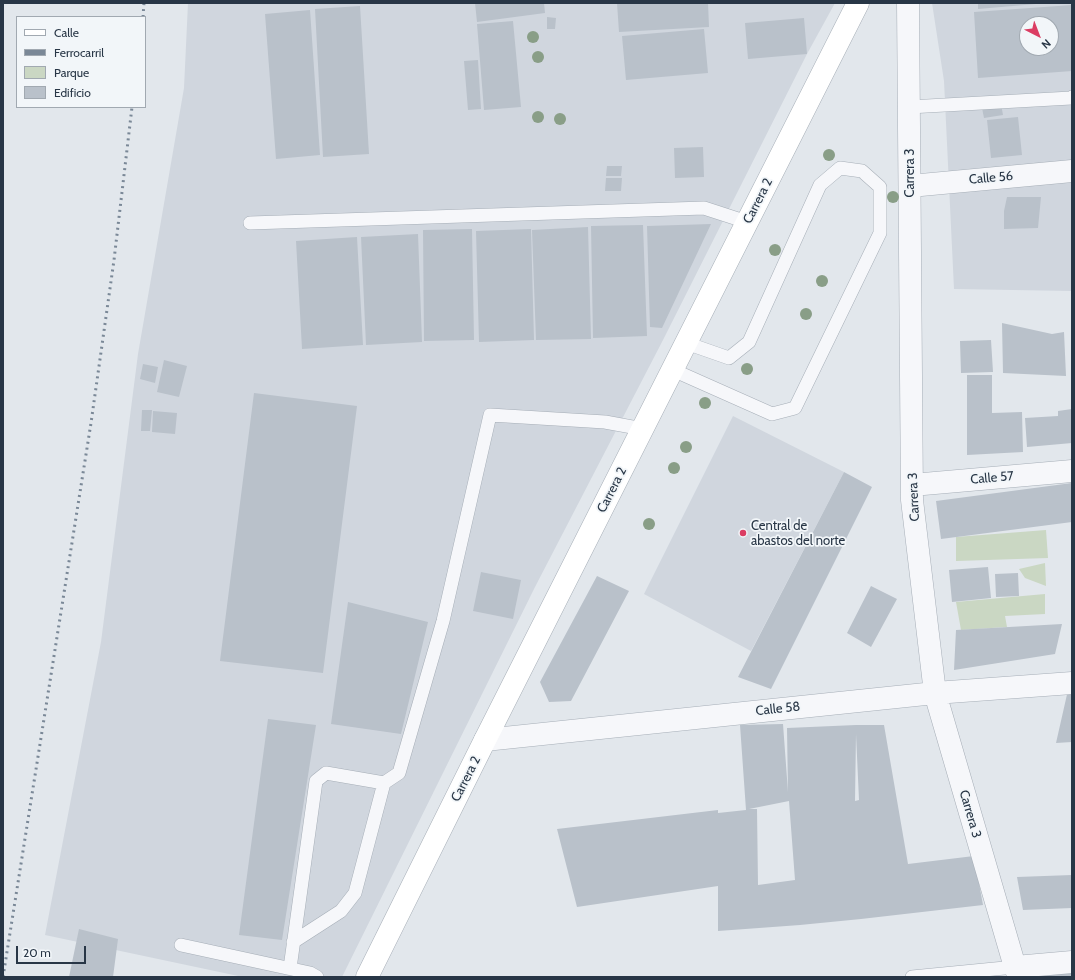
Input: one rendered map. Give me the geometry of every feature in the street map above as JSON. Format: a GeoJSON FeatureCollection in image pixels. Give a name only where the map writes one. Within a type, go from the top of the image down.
{"type":"FeatureCollection","features":[{"type":"Feature","properties":{"kind":"street","name":"Carrera 2"},"geometry":{"type":"LineString","coordinates":[[367,977],[485,740],[858,3]]}},
{"type":"Feature","properties":{"kind":"street","name":"Carrera 3"},"geometry":{"type":"LineString","coordinates":[[908,3],[912,500],[935,693],[1017,972]]}},
{"type":"Feature","properties":{"kind":"street","name":"Calle 56"},"geometry":{"type":"LineString","coordinates":[[910,186],[1072,171]]}},
{"type":"Feature","properties":{"kind":"street","name":"Calle 57"},"geometry":{"type":"LineString","coordinates":[[912,485],[1072,471]]}},
{"type":"Feature","properties":{"kind":"street","name":"Calle 58"},"geometry":{"type":"LineString","coordinates":[[485,740],[935,693],[1072,683]]}},
{"type":"Feature","properties":{"kind":"street"},"geometry":{"type":"LineString","coordinates":[[1017,972],[1072,962]]}},
{"type":"Feature","properties":{"kind":"lane"},"geometry":{"type":"LineString","coordinates":[[909,107],[1048,100],[1072,97]]}},
{"type":"Feature","properties":{"kind":"lane"},"geometry":{"type":"LineString","coordinates":[[673,370],[772,414],[794,408],[880,233],[880,187],[862,171],[840,168],[820,185],[749,342],[729,358],[686,344]]}},
{"type":"Feature","properties":{"kind":"lane"},"geometry":{"type":"LineString","coordinates":[[250,223],[704,208],[747,222]]}},
{"type":"Feature","properties":{"kind":"lane"},"geometry":{"type":"LineString","coordinates":[[293,942],[341,911],[355,894],[384,783],[399,773],[441,629],[490,415],[605,422],[643,429]]}},
{"type":"Feature","properties":{"kind":"lane"},"geometry":{"type":"LineString","coordinates":[[290,968],[316,781],[326,773],[384,783]]}},
{"type":"Feature","properties":{"kind":"lane"},"geometry":{"type":"LineString","coordinates":[[181,945],[290,968],[310,973],[317,977]]}},
{"type":"Feature","properties":{"kind":"lane"},"geometry":{"type":"LineString","coordinates":[[912,977],[1017,972]]}},
{"type":"Feature","properties":{"kind":"shaded area"},"geometry":{"type":"Polygon","coordinates":[[[188,3],[835,3],[807,54],[663,340],[535,587],[342,977],[243,977],[45,935],[101,642],[138,354],[184,88],[188,3]]]}},
{"type":"Feature","properties":{"kind":"shaded area"},"geometry":{"type":"Polygon","coordinates":[[[932,3],[1072,3],[1072,291],[954,289],[944,81],[932,3]]]}},
{"type":"Feature","properties":{"kind":"shaded area","name":"Central de abastos del norte"},"geometry":{"type":"Polygon","coordinates":[[[733,416],[844,472],[751,651],[644,594],[733,416]]]}},
{"type":"Feature","properties":{"kind":"green space"},"geometry":{"type":"Polygon","coordinates":[[[1046,530],[1048,558],[956,561],[956,537],[1046,530]]]}},
{"type":"Feature","properties":{"kind":"green space"},"geometry":{"type":"Polygon","coordinates":[[[1045,563],[1046,586],[1025,578],[1019,569],[1045,563]]]}},
{"type":"Feature","properties":{"kind":"green space"},"geometry":{"type":"Polygon","coordinates":[[[1045,594],[1045,614],[1005,616],[1007,627],[961,630],[956,602],[1045,594]]]}},
{"type":"Feature","properties":{"kind":"building"},"geometry":{"type":"Polygon","coordinates":[[[475,3],[544,3],[545,13],[477,22],[475,3]]]}},
{"type":"Feature","properties":{"kind":"building"},"geometry":{"type":"Polygon","coordinates":[[[617,3],[708,3],[709,27],[619,32],[617,3]]]}},
{"type":"Feature","properties":{"kind":"building"},"geometry":{"type":"Polygon","coordinates":[[[978,3],[1036,3],[1036,4],[978,9],[978,3]]]}},
{"type":"Feature","properties":{"kind":"building"},"geometry":{"type":"Polygon","coordinates":[[[1072,5],[1072,71],[978,78],[974,12],[1072,5]]]}},
{"type":"Feature","properties":{"kind":"building"},"geometry":{"type":"Polygon","coordinates":[[[360,6],[369,154],[323,157],[315,9],[360,6]]]}},
{"type":"Feature","properties":{"kind":"building"},"geometry":{"type":"Polygon","coordinates":[[[310,10],[320,155],[276,159],[265,14],[310,10]]]}},
{"type":"Feature","properties":{"kind":"building"},"geometry":{"type":"Polygon","coordinates":[[[547,17],[556,18],[555,29],[547,29],[547,17]]]}},
{"type":"Feature","properties":{"kind":"building"},"geometry":{"type":"Polygon","coordinates":[[[804,18],[807,54],[748,59],[745,23],[804,18]]]}},
{"type":"Feature","properties":{"kind":"building"},"geometry":{"type":"Polygon","coordinates":[[[513,21],[521,107],[484,110],[477,24],[513,21]]]}},
{"type":"Feature","properties":{"kind":"building"},"geometry":{"type":"Polygon","coordinates":[[[704,29],[708,73],[626,80],[622,36],[704,29]]]}},
{"type":"Feature","properties":{"kind":"building"},"geometry":{"type":"Polygon","coordinates":[[[478,60],[481,109],[468,110],[464,61],[478,60]]]}},
{"type":"Feature","properties":{"kind":"building"},"geometry":{"type":"Polygon","coordinates":[[[1001,104],[1003,115],[984,118],[982,108],[1001,104]]]}},
{"type":"Feature","properties":{"kind":"building"},"geometry":{"type":"Polygon","coordinates":[[[1018,117],[1022,155],[991,158],[987,120],[1018,117]]]}},
{"type":"Feature","properties":{"kind":"building"},"geometry":{"type":"Polygon","coordinates":[[[703,147],[704,177],[675,178],[674,148],[703,147]]]}},
{"type":"Feature","properties":{"kind":"building"},"geometry":{"type":"Polygon","coordinates":[[[607,166],[622,166],[621,176],[606,176],[607,166]]]}},
{"type":"Feature","properties":{"kind":"building"},"geometry":{"type":"Polygon","coordinates":[[[606,178],[622,178],[621,191],[605,191],[606,178]]]}},
{"type":"Feature","properties":{"kind":"building"},"geometry":{"type":"Polygon","coordinates":[[[1007,197],[1041,197],[1038,228],[1004,229],[1004,211],[1007,197]]]}},
{"type":"Feature","properties":{"kind":"building"},"geometry":{"type":"Polygon","coordinates":[[[711,224],[662,328],[650,327],[647,226],[711,224]]]}},
{"type":"Feature","properties":{"kind":"building"},"geometry":{"type":"Polygon","coordinates":[[[643,225],[647,336],[593,338],[591,226],[643,225]]]}},
{"type":"Feature","properties":{"kind":"building"},"geometry":{"type":"Polygon","coordinates":[[[588,227],[591,339],[536,340],[532,230],[588,227]]]}},
{"type":"Feature","properties":{"kind":"building"},"geometry":{"type":"Polygon","coordinates":[[[472,229],[474,340],[424,341],[423,230],[472,229]]]}},
{"type":"Feature","properties":{"kind":"building"},"geometry":{"type":"Polygon","coordinates":[[[531,229],[534,340],[479,342],[476,231],[531,229]]]}},
{"type":"Feature","properties":{"kind":"building"},"geometry":{"type":"Polygon","coordinates":[[[418,234],[422,342],[366,345],[361,237],[418,234]]]}},
{"type":"Feature","properties":{"kind":"building"},"geometry":{"type":"Polygon","coordinates":[[[357,237],[363,345],[302,349],[296,241],[357,237]]]}},
{"type":"Feature","properties":{"kind":"building"},"geometry":{"type":"Polygon","coordinates":[[[1002,323],[1052,334],[1064,332],[1066,376],[1003,373],[1002,323]]]}},
{"type":"Feature","properties":{"kind":"building"},"geometry":{"type":"Polygon","coordinates":[[[991,340],[993,372],[961,373],[960,341],[991,340]]]}},
{"type":"Feature","properties":{"kind":"building"},"geometry":{"type":"Polygon","coordinates":[[[164,360],[187,366],[179,397],[157,392],[164,360]]]}},
{"type":"Feature","properties":{"kind":"building"},"geometry":{"type":"Polygon","coordinates":[[[143,364],[158,367],[155,383],[140,379],[143,364]]]}},
{"type":"Feature","properties":{"kind":"building"},"geometry":{"type":"Polygon","coordinates":[[[967,375],[992,375],[992,413],[1022,412],[1023,452],[967,455],[967,375]]]}},
{"type":"Feature","properties":{"kind":"building"},"geometry":{"type":"Polygon","coordinates":[[[254,393],[357,406],[323,673],[220,661],[254,393]]]}},
{"type":"Feature","properties":{"kind":"building"},"geometry":{"type":"Polygon","coordinates":[[[1072,409],[1072,443],[1027,447],[1025,418],[1058,416],[1058,411],[1072,409]]]}},
{"type":"Feature","properties":{"kind":"building"},"geometry":{"type":"Polygon","coordinates":[[[142,410],[152,410],[150,431],[141,431],[142,410]]]}},
{"type":"Feature","properties":{"kind":"building"},"geometry":{"type":"Polygon","coordinates":[[[153,411],[177,413],[175,434],[152,432],[153,411]]]}},
{"type":"Feature","properties":{"kind":"building"},"geometry":{"type":"Polygon","coordinates":[[[844,472],[872,487],[771,689],[738,677],[844,472]]]}},
{"type":"Feature","properties":{"kind":"building"},"geometry":{"type":"Polygon","coordinates":[[[1072,483],[1072,522],[941,539],[936,501],[1072,483]]]}},
{"type":"Feature","properties":{"kind":"building"},"geometry":{"type":"Polygon","coordinates":[[[988,567],[991,598],[952,602],[949,570],[988,567]]]}},
{"type":"Feature","properties":{"kind":"building"},"geometry":{"type":"Polygon","coordinates":[[[481,572],[521,580],[513,619],[473,611],[481,572]]]}},
{"type":"Feature","properties":{"kind":"building"},"geometry":{"type":"Polygon","coordinates":[[[1018,573],[1019,596],[996,597],[995,574],[1018,573]]]}},
{"type":"Feature","properties":{"kind":"building"},"geometry":{"type":"Polygon","coordinates":[[[597,576],[629,591],[571,701],[549,702],[540,682],[597,576]]]}},
{"type":"Feature","properties":{"kind":"building"},"geometry":{"type":"Polygon","coordinates":[[[871,586],[897,599],[871,647],[847,633],[871,586]]]}},
{"type":"Feature","properties":{"kind":"building"},"geometry":{"type":"Polygon","coordinates":[[[348,602],[428,622],[401,734],[331,724],[348,602]]]}},
{"type":"Feature","properties":{"kind":"building"},"geometry":{"type":"Polygon","coordinates":[[[1062,624],[1055,654],[954,670],[956,630],[1062,624]]]}},
{"type":"Feature","properties":{"kind":"building"},"geometry":{"type":"Polygon","coordinates":[[[1068,690],[1072,690],[1072,742],[1056,743],[1068,690]]]}},
{"type":"Feature","properties":{"kind":"building"},"geometry":{"type":"Polygon","coordinates":[[[268,719],[316,725],[282,940],[239,935],[268,719]]]}},
{"type":"Feature","properties":{"kind":"building"},"geometry":{"type":"Polygon","coordinates":[[[783,724],[788,792],[787,728],[884,725],[908,864],[974,856],[983,905],[800,925],[718,931],[718,886],[577,907],[557,829],[718,810],[718,813],[746,810],[740,725],[783,724]],[[856,734],[855,801],[859,800],[856,734]],[[789,801],[749,809],[757,809],[758,885],[795,880],[789,801]]]}},
{"type":"Feature","properties":{"kind":"building"},"geometry":{"type":"Polygon","coordinates":[[[1072,875],[1072,908],[1023,910],[1017,877],[1072,875]]]}},
{"type":"Feature","properties":{"kind":"building"},"geometry":{"type":"Polygon","coordinates":[[[79,929],[118,939],[113,977],[69,977],[79,929]]]}},
{"type":"Feature","properties":{"kind":"building"},"geometry":{"type":"Polygon","coordinates":[[[1072,967],[1072,977],[1039,977],[1036,970],[1072,967]]]}},
{"type":"Feature","properties":{"kind":"railway"},"geometry":{"type":"LineString","coordinates":[[143,16],[144,3]]}},
{"type":"Feature","properties":{"kind":"railway"},"geometry":{"type":"LineString","coordinates":[[3,977],[91,423],[114,260],[132,108]]}},
{"type":"Feature","properties":{"kind":"place","name":"Central de abastos del norte"},"geometry":{"type":"Point","coordinates":[743,533]}}]}
